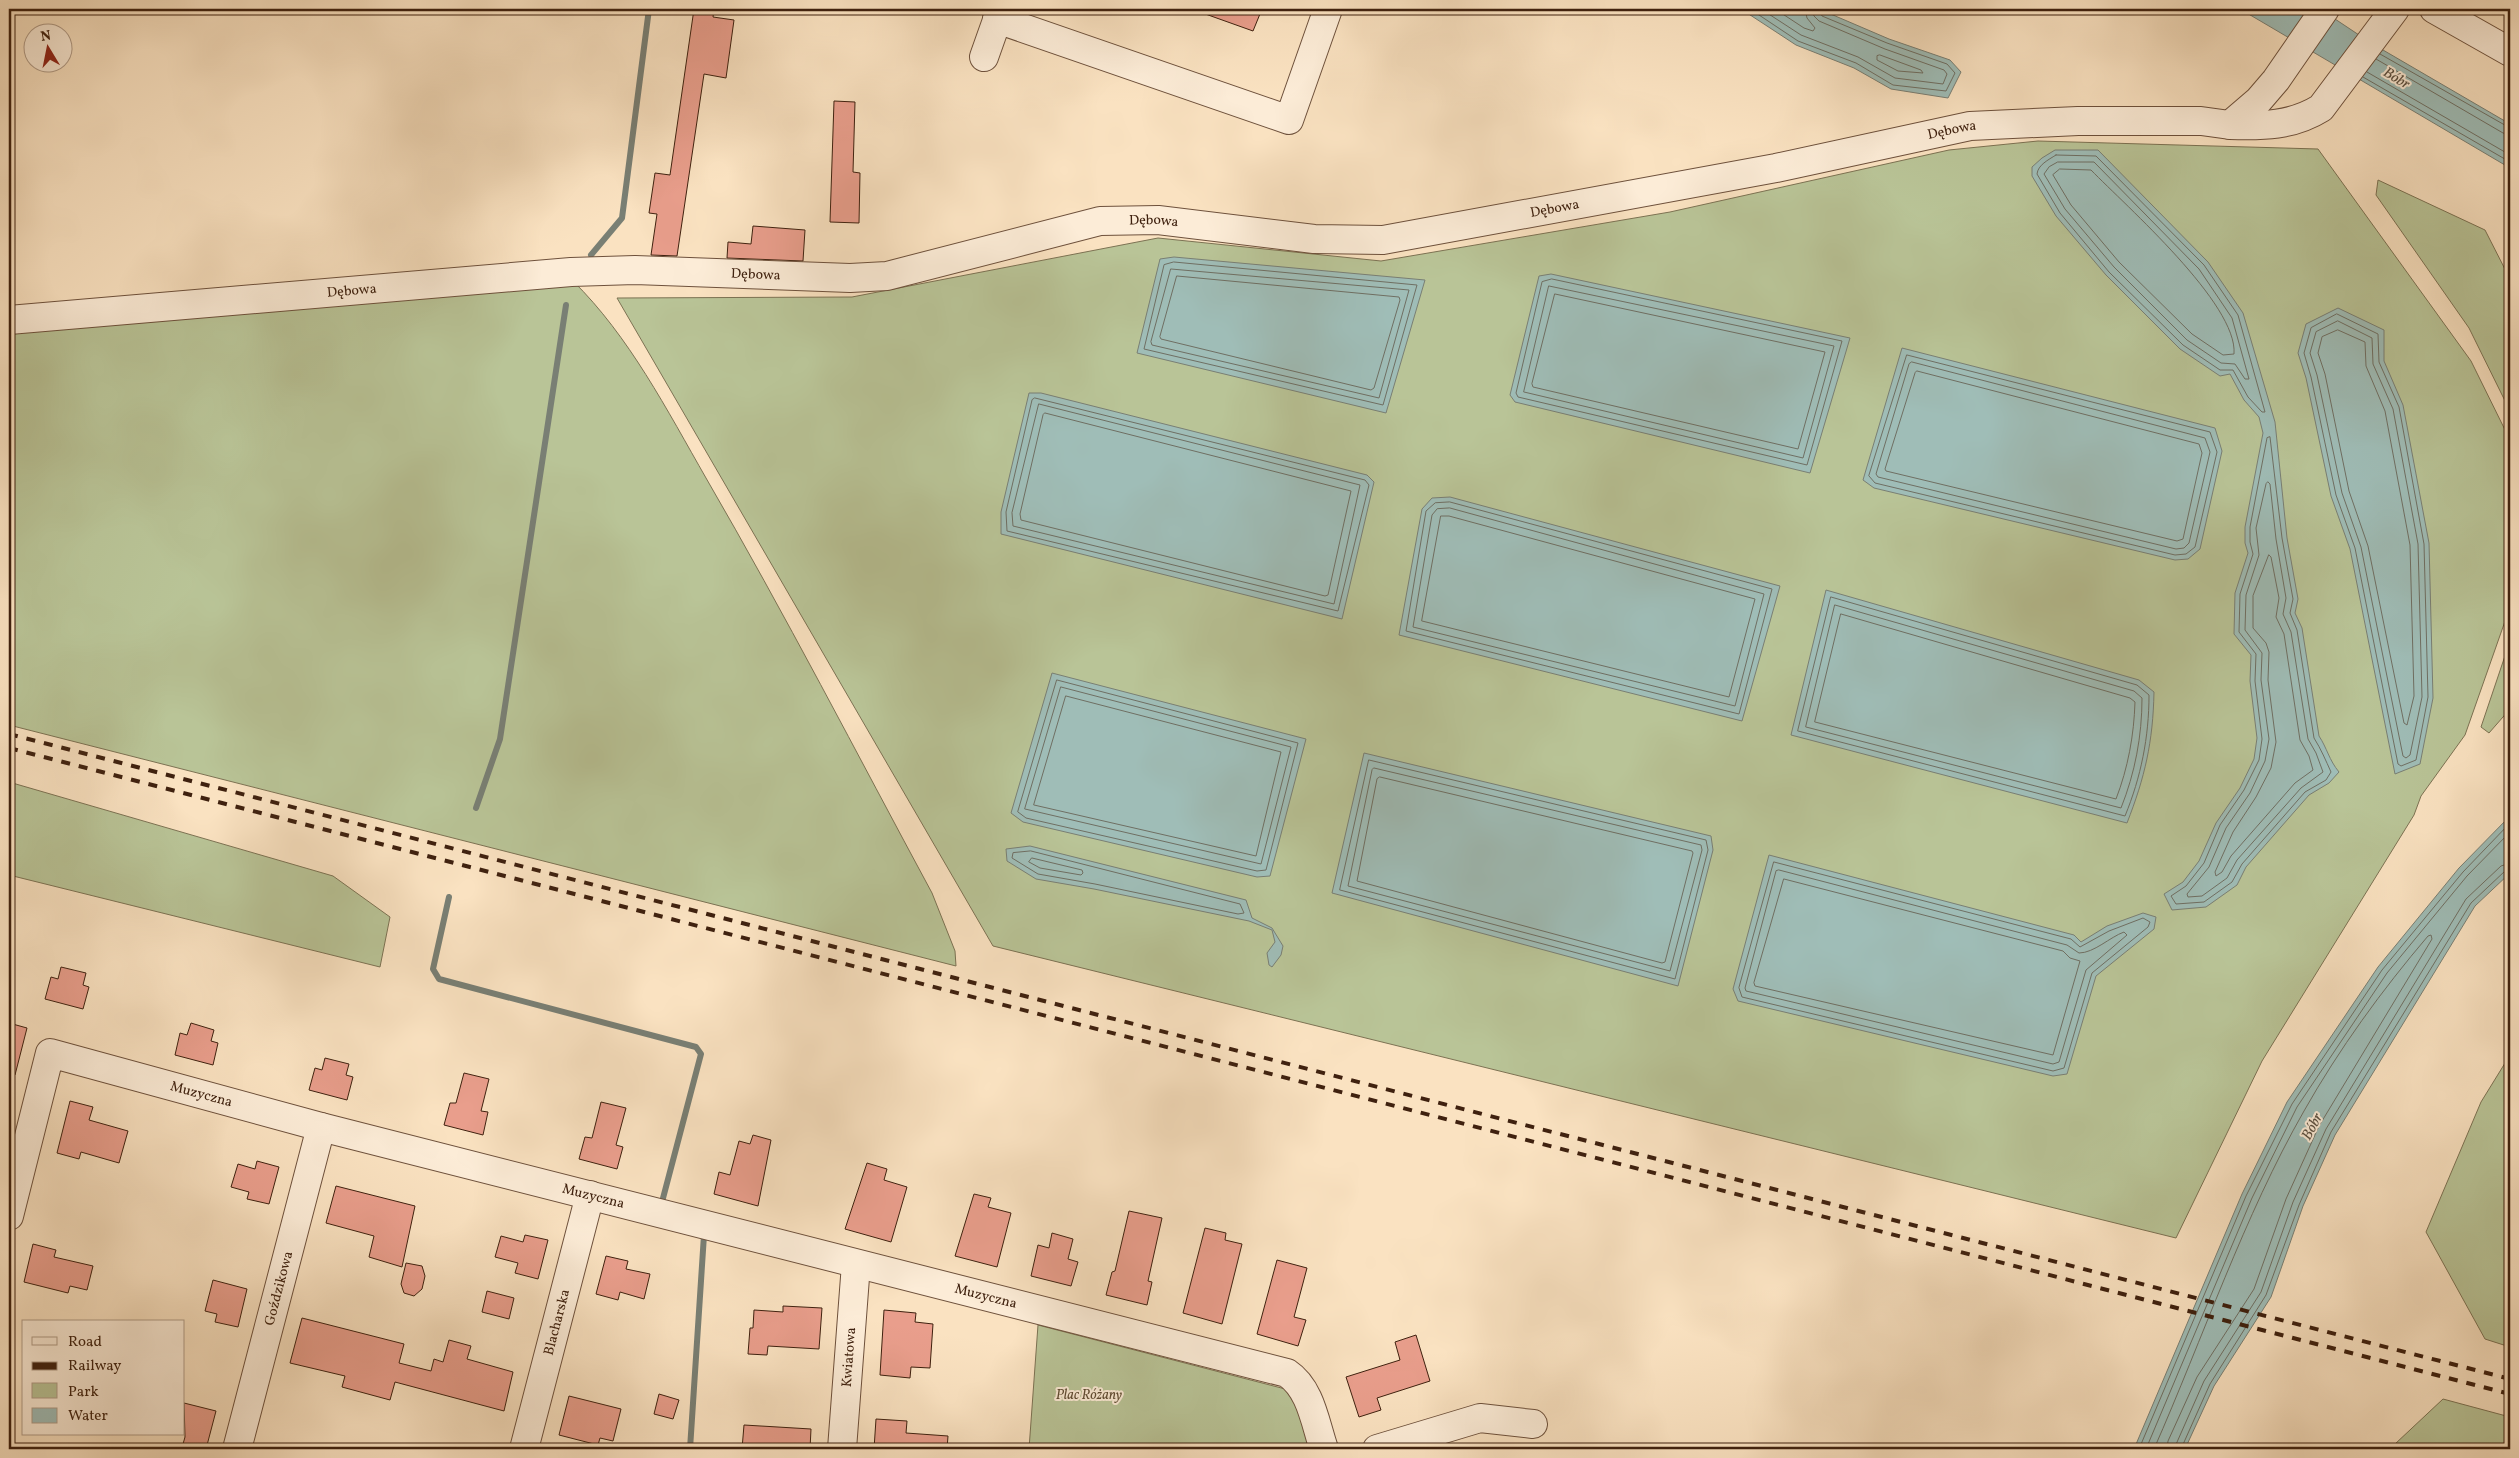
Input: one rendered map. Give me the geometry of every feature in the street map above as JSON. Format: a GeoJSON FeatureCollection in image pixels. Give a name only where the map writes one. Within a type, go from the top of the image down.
{"type":"FeatureCollection","features":[{"type":"Feature","properties":{"kind":"street"},"geometry":{"type":"LineString","coordinates":[[984,57],[999,14],[1289,120],[1328,9]]}},
{"type":"Feature","properties":{"kind":"street"},"geometry":{"type":"LineString","coordinates":[[2230,125],[2258,101],[2276,80],[2325,9]]}},
{"type":"Feature","properties":{"kind":"street","name":"Dębowa"},"geometry":{"type":"LineString","coordinates":[[9,320],[571,272],[635,270],[850,278],[886,276],[1100,221],[1158,220],[1314,239],[1383,240],[1776,168],[1970,126],[2097,121],[2201,121],[2230,125],[2283,124],[2306,118],[2321,108],[2395,9]]}},
{"type":"Feature","properties":{"kind":"street"},"geometry":{"type":"LineString","coordinates":[[2434,9],[2510,52]]}},
{"type":"Feature","properties":{"kind":"street","name":"Muzyczna"},"geometry":{"type":"LineString","coordinates":[[9,1216],[50,1053],[320,1127],[1287,1373],[1299,1381],[1305,1391],[1324,1449]]}},
{"type":"Feature","properties":{"kind":"street","name":"Goździkowa"},"geometry":{"type":"LineString","coordinates":[[237,1449],[320,1127]]}},
{"type":"Feature","properties":{"kind":"street","name":"Blacharska"},"geometry":{"type":"LineString","coordinates":[[524,1449],[590,1195]]}},
{"type":"Feature","properties":{"kind":"street","name":"Kwiatowa"},"geometry":{"type":"LineString","coordinates":[[842,1449],[856,1264]]}},
{"type":"Feature","properties":{"kind":"street"},"geometry":{"type":"LineString","coordinates":[[1377,1449],[1480,1418],[1533,1424]]}},
{"type":"Feature","properties":{"kind":"green space"},"geometry":{"type":"Polygon","coordinates":[[[2038,141],[2318,149],[2471,361],[2510,440],[2510,607],[2465,735],[2421,796],[2414,815],[2262,1061],[2176,1238],[993,946],[617,298],[852,297],[1158,238],[1381,261],[1670,212],[1949,150],[2038,141]]]}},
{"type":"Feature","properties":{"kind":"green space"},"geometry":{"type":"Polygon","coordinates":[[[2378,180],[2485,230],[2510,279],[2510,411],[2469,328],[2376,195],[2378,180]]]}},
{"type":"Feature","properties":{"kind":"green space"},"geometry":{"type":"Polygon","coordinates":[[[573,281],[612,325],[646,375],[735,529],[932,893],[955,951],[956,966],[9,725],[9,331],[573,281]]]}},
{"type":"Feature","properties":{"kind":"green space"},"geometry":{"type":"Polygon","coordinates":[[[2510,641],[2510,709],[2489,733],[2481,727],[2510,641]]]}},
{"type":"Feature","properties":{"kind":"green space"},"geometry":{"type":"Polygon","coordinates":[[[9,782],[333,876],[390,917],[380,967],[9,875],[9,782]]]}},
{"type":"Feature","properties":{"kind":"green space"},"geometry":{"type":"Polygon","coordinates":[[[2510,1055],[2510,1347],[2485,1339],[2426,1232],[2481,1102],[2510,1055]]]}},
{"type":"Feature","properties":{"kind":"green space","name":"Plac Różany"},"geometry":{"type":"Polygon","coordinates":[[[1038,1325],[1293,1391],[1311,1449],[1029,1449],[1038,1325]]]}},
{"type":"Feature","properties":{"kind":"green space"},"geometry":{"type":"Polygon","coordinates":[[[2443,1399],[2510,1417],[2510,1449],[2392,1449],[2443,1399]]]}},
{"type":"Feature","properties":{"kind":"water"},"geometry":{"type":"Polygon","coordinates":[[[1741,9],[1819,9],[1889,39],[1950,60],[1961,72],[1948,98],[1891,89],[1854,68],[1796,45],[1741,9]]]}},
{"type":"Feature","properties":{"kind":"water","name":"Bóbr"},"geometry":{"type":"Polygon","coordinates":[[[2240,9],[2320,9],[2371,43],[2510,124],[2510,168],[2240,9]]]}},
{"type":"Feature","properties":{"kind":"water"},"geometry":{"type":"Polygon","coordinates":[[[2055,150],[2098,150],[2208,262],[2243,313],[2275,422],[2287,538],[2298,599],[2295,613],[2302,628],[2319,736],[2339,772],[2329,783],[2309,795],[2246,867],[2237,885],[2206,907],[2172,910],[2164,894],[2183,882],[2199,861],[2216,823],[2240,788],[2254,759],[2257,738],[2250,681],[2251,655],[2234,634],[2235,593],[2248,553],[2245,543],[2245,527],[2263,433],[2259,417],[2244,400],[2230,374],[2220,376],[2180,349],[2106,275],[2056,216],[2032,176],[2032,167],[2055,150]]]}},
{"type":"Feature","properties":{"kind":"water"},"geometry":{"type":"Polygon","coordinates":[[[1174,257],[1425,280],[1386,413],[1137,353],[1160,259],[1174,257]]]}},
{"type":"Feature","properties":{"kind":"water"},"geometry":{"type":"Polygon","coordinates":[[[1551,274],[1850,338],[1810,473],[1515,402],[1510,395],[1539,276],[1551,274]]]}},
{"type":"Feature","properties":{"kind":"water"},"geometry":{"type":"Polygon","coordinates":[[[2338,308],[2384,330],[2384,361],[2403,405],[2429,543],[2433,698],[2420,764],[2395,774],[2350,549],[2331,496],[2306,378],[2298,353],[2306,324],[2338,308]]]}},
{"type":"Feature","properties":{"kind":"water"},"geometry":{"type":"Polygon","coordinates":[[[1902,348],[2215,428],[2222,451],[2200,549],[2188,559],[2175,560],[1874,488],[1863,480],[1902,348]]]}},
{"type":"Feature","properties":{"kind":"water"},"geometry":{"type":"Polygon","coordinates":[[[1029,393],[1041,393],[1367,475],[1374,482],[1342,619],[1001,534],[1001,512],[1029,393]]]}},
{"type":"Feature","properties":{"kind":"water"},"geometry":{"type":"Polygon","coordinates":[[[1450,497],[1780,586],[1742,721],[1399,635],[1422,509],[1432,498],[1450,497]]]}},
{"type":"Feature","properties":{"kind":"water"},"geometry":{"type":"Polygon","coordinates":[[[1826,590],[2139,680],[2154,692],[2152,727],[2143,775],[2127,823],[1791,735],[1826,590]]]}},
{"type":"Feature","properties":{"kind":"water"},"geometry":{"type":"Polygon","coordinates":[[[1052,673],[1306,739],[1270,876],[1257,877],[1023,822],[1011,813],[1052,673]]]}},
{"type":"Feature","properties":{"kind":"water"},"geometry":{"type":"Polygon","coordinates":[[[1364,753],[1711,836],[1713,850],[1678,986],[1332,893],[1364,753]]]}},
{"type":"Feature","properties":{"kind":"water","name":"Bóbr"},"geometry":{"type":"Polygon","coordinates":[[[2510,816],[2510,873],[2475,906],[2335,1135],[2303,1206],[2271,1297],[2214,1386],[2185,1449],[2134,1449],[2242,1194],[2287,1102],[2378,967],[2459,868],[2510,816]]]}},
{"type":"Feature","properties":{"kind":"water"},"geometry":{"type":"Polygon","coordinates":[[[1030,846],[1246,900],[1252,918],[1272,928],[1283,946],[1281,955],[1272,967],[1269,965],[1267,953],[1275,942],[1272,930],[1249,921],[1036,879],[1007,861],[1006,849],[1030,846]]]}},
{"type":"Feature","properties":{"kind":"water"},"geometry":{"type":"Polygon","coordinates":[[[1769,855],[2074,935],[2081,942],[2107,926],[2143,913],[2156,917],[2154,929],[2096,976],[2067,1074],[2053,1076],[1738,1001],[1733,989],[1769,855]]]}},
{"type":"Feature","properties":{"kind":"building"},"geometry":{"type":"Polygon","coordinates":[[[694,9],[714,9],[713,17],[734,20],[726,78],[704,74],[677,256],[651,255],[657,214],[649,213],[655,173],[670,175],[694,9]]]}},
{"type":"Feature","properties":{"kind":"building"},"geometry":{"type":"Polygon","coordinates":[[[1197,9],[1262,9],[1253,31],[1197,11],[1197,9]]]}},
{"type":"Feature","properties":{"kind":"building"},"geometry":{"type":"Polygon","coordinates":[[[834,101],[855,102],[853,172],[860,173],[859,223],[830,222],[834,101]]]}},
{"type":"Feature","properties":{"kind":"building"},"geometry":{"type":"Polygon","coordinates":[[[753,226],[805,230],[803,261],[727,258],[728,242],[751,244],[753,226]]]}},
{"type":"Feature","properties":{"kind":"building"},"geometry":{"type":"Polygon","coordinates":[[[61,967],[86,973],[83,985],[89,987],[83,1009],[45,999],[51,977],[58,979],[61,967]]]}},
{"type":"Feature","properties":{"kind":"building"},"geometry":{"type":"Polygon","coordinates":[[[9,1023],[27,1028],[15,1075],[9,1075],[9,1023]]]}},
{"type":"Feature","properties":{"kind":"building"},"geometry":{"type":"Polygon","coordinates":[[[191,1023],[214,1030],[211,1041],[218,1043],[213,1065],[175,1055],[180,1033],[187,1035],[191,1023]]]}},
{"type":"Feature","properties":{"kind":"building"},"geometry":{"type":"Polygon","coordinates":[[[325,1058],[349,1064],[346,1075],[353,1077],[347,1100],[309,1090],[315,1068],[322,1070],[325,1058]]]}},
{"type":"Feature","properties":{"kind":"building"},"geometry":{"type":"Polygon","coordinates":[[[464,1073],[489,1079],[481,1111],[488,1112],[483,1135],[444,1125],[450,1103],[456,1103],[464,1073]]]}},
{"type":"Feature","properties":{"kind":"building"},"geometry":{"type":"Polygon","coordinates":[[[70,1101],[93,1107],[89,1120],[128,1131],[119,1163],[81,1152],[79,1159],[57,1153],[70,1101]]]}},
{"type":"Feature","properties":{"kind":"building"},"geometry":{"type":"Polygon","coordinates":[[[601,1102],[626,1108],[616,1145],[623,1147],[617,1169],[579,1159],[585,1137],[592,1138],[601,1102]]]}},
{"type":"Feature","properties":{"kind":"building"},"geometry":{"type":"Polygon","coordinates":[[[753,1135],[771,1140],[758,1206],[714,1194],[719,1172],[730,1175],[739,1141],[750,1144],[753,1135]]]}},
{"type":"Feature","properties":{"kind":"building"},"geometry":{"type":"Polygon","coordinates":[[[257,1161],[279,1167],[269,1204],[247,1199],[249,1192],[231,1187],[238,1164],[255,1169],[257,1161]]]}},
{"type":"Feature","properties":{"kind":"building"},"geometry":{"type":"Polygon","coordinates":[[[867,1163],[887,1169],[884,1180],[907,1187],[891,1242],[845,1229],[867,1163]]]}},
{"type":"Feature","properties":{"kind":"building"},"geometry":{"type":"Polygon","coordinates":[[[336,1186],[415,1206],[402,1267],[369,1257],[374,1236],[326,1223],[336,1186]]]}},
{"type":"Feature","properties":{"kind":"building"},"geometry":{"type":"Polygon","coordinates":[[[974,1194],[991,1198],[988,1207],[1011,1213],[997,1267],[955,1256],[974,1194]]]}},
{"type":"Feature","properties":{"kind":"building"},"geometry":{"type":"Polygon","coordinates":[[[1129,1211],[1162,1218],[1148,1281],[1152,1282],[1147,1305],[1106,1295],[1112,1272],[1115,1271],[1129,1211]]]}},
{"type":"Feature","properties":{"kind":"building"},"geometry":{"type":"Polygon","coordinates":[[[1205,1228],[1226,1233],[1225,1240],[1242,1244],[1222,1324],[1183,1313],[1205,1228]]]}},
{"type":"Feature","properties":{"kind":"building"},"geometry":{"type":"Polygon","coordinates":[[[1052,1233],[1073,1239],[1068,1259],[1078,1262],[1071,1286],[1031,1276],[1038,1245],[1049,1248],[1052,1233]]]}},
{"type":"Feature","properties":{"kind":"building"},"geometry":{"type":"Polygon","coordinates":[[[525,1235],[548,1240],[538,1279],[515,1273],[518,1263],[495,1257],[501,1236],[523,1242],[525,1235]]]}},
{"type":"Feature","properties":{"kind":"building"},"geometry":{"type":"Polygon","coordinates":[[[33,1244],[56,1250],[54,1257],[93,1266],[87,1290],[70,1286],[68,1293],[24,1282],[33,1244]]]}},
{"type":"Feature","properties":{"kind":"building"},"geometry":{"type":"Polygon","coordinates":[[[606,1256],[628,1261],[626,1269],[650,1274],[644,1299],[620,1292],[618,1300],[596,1294],[606,1256]]]}},
{"type":"Feature","properties":{"kind":"building"},"geometry":{"type":"Polygon","coordinates":[[[1277,1260],[1307,1268],[1294,1317],[1306,1320],[1298,1346],[1257,1334],[1277,1260]]]}},
{"type":"Feature","properties":{"kind":"building"},"geometry":{"type":"Polygon","coordinates":[[[406,1263],[422,1266],[425,1276],[422,1289],[414,1296],[404,1293],[401,1284],[406,1263]]]}},
{"type":"Feature","properties":{"kind":"building"},"geometry":{"type":"Polygon","coordinates":[[[213,1280],[247,1289],[238,1327],[215,1322],[217,1314],[205,1311],[213,1280]]]}},
{"type":"Feature","properties":{"kind":"building"},"geometry":{"type":"Polygon","coordinates":[[[487,1291],[514,1298],[509,1319],[482,1312],[487,1291]]]}},
{"type":"Feature","properties":{"kind":"building"},"geometry":{"type":"Polygon","coordinates":[[[783,1306],[822,1308],[819,1349],[768,1346],[767,1355],[748,1354],[750,1328],[753,1328],[754,1310],[783,1312],[783,1306]]]}},
{"type":"Feature","properties":{"kind":"building"},"geometry":{"type":"Polygon","coordinates":[[[884,1310],[916,1313],[915,1322],[933,1324],[930,1368],[911,1367],[910,1378],[880,1375],[884,1310]]]}},
{"type":"Feature","properties":{"kind":"building"},"geometry":{"type":"Polygon","coordinates":[[[302,1318],[404,1344],[399,1363],[431,1371],[434,1359],[443,1362],[449,1340],[471,1346],[467,1359],[513,1372],[504,1411],[395,1382],[390,1400],[342,1387],[345,1376],[290,1363],[302,1318]]]}},
{"type":"Feature","properties":{"kind":"building"},"geometry":{"type":"Polygon","coordinates":[[[1416,1335],[1430,1381],[1377,1398],[1381,1410],[1359,1417],[1346,1377],[1400,1360],[1395,1342],[1416,1335]]]}},
{"type":"Feature","properties":{"kind":"building"},"geometry":{"type":"Polygon","coordinates":[[[659,1394],[679,1400],[673,1419],[654,1414],[659,1394]]]}},
{"type":"Feature","properties":{"kind":"building"},"geometry":{"type":"Polygon","coordinates":[[[569,1396],[621,1409],[613,1441],[600,1438],[598,1445],[559,1435],[569,1396]]]}},
{"type":"Feature","properties":{"kind":"building"},"geometry":{"type":"Polygon","coordinates":[[[185,1403],[216,1411],[206,1449],[183,1444],[185,1437],[185,1403]]]}},
{"type":"Feature","properties":{"kind":"building"},"geometry":{"type":"Polygon","coordinates":[[[876,1419],[907,1421],[906,1433],[948,1436],[947,1449],[874,1449],[876,1419]]]}},
{"type":"Feature","properties":{"kind":"building"},"geometry":{"type":"Polygon","coordinates":[[[744,1425],[811,1429],[810,1449],[742,1449],[744,1425]]]}},
{"type":"Feature","properties":{"kind":"waterway"},"geometry":{"type":"LineString","coordinates":[[591,255],[622,218],[649,9]]}},
{"type":"Feature","properties":{"kind":"waterway"},"geometry":{"type":"LineString","coordinates":[[476,808],[500,739],[566,305]]}},
{"type":"Feature","properties":{"kind":"waterway"},"geometry":{"type":"LineString","coordinates":[[449,897],[433,969],[439,979],[696,1047],[701,1054],[662,1202]]}},
{"type":"Feature","properties":{"kind":"waterway"},"geometry":{"type":"LineString","coordinates":[[690,1449],[704,1235]]}},
{"type":"Feature","properties":{"kind":"railway"},"geometry":{"type":"LineString","coordinates":[[9,734],[2510,1379]]}},
{"type":"Feature","properties":{"kind":"railway"},"geometry":{"type":"LineString","coordinates":[[9,748],[2510,1394]]}}]}
